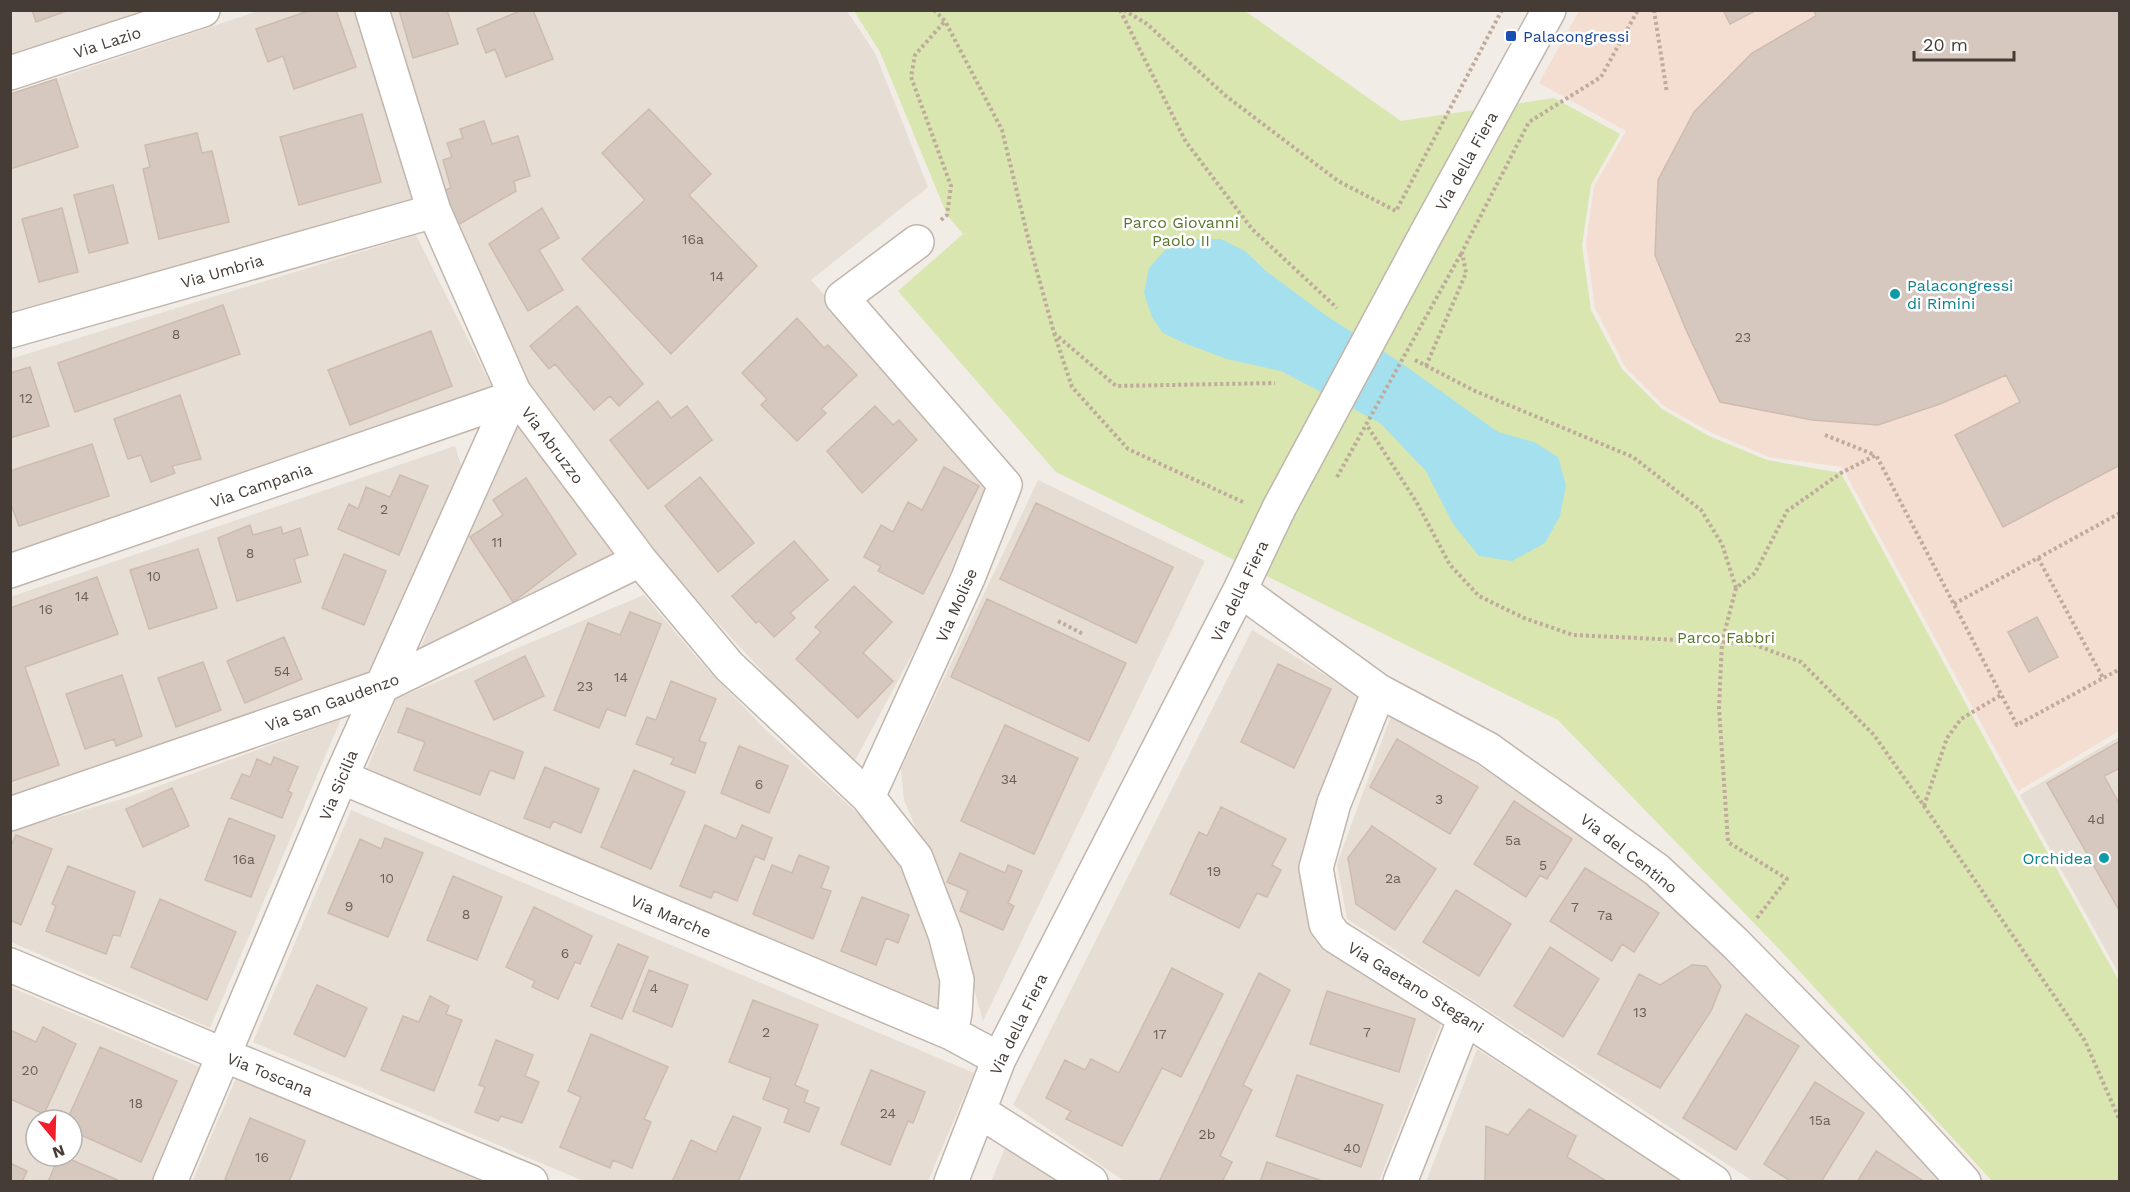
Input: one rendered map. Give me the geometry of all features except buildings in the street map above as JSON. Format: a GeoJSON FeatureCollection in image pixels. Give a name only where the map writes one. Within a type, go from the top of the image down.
{"type":"FeatureCollection","features":[{"type":"Feature","properties":{"kind":"street","name":"Via Lazio"},"geometry":{"type":"LineString","coordinates":[[10,73],[203,10]]}},
{"type":"Feature","properties":{"kind":"street","name":"Via Abruzzo"},"geometry":{"type":"LineString","coordinates":[[372,10],[434,210],[513,395],[640,560],[729,666],[868,796]]}},
{"type":"Feature","properties":{"kind":"street","name":"Via della Fiera"},"geometry":{"type":"LineString","coordinates":[[951,1182],[999,1059],[1240,590],[1265,507],[1425,236],[1549,10]]}},
{"type":"Feature","properties":{"kind":"street","name":"Via Umbria"},"geometry":{"type":"LineString","coordinates":[[10,331],[434,210]]}},
{"type":"Feature","properties":{"kind":"street","name":"Via Molise"},"geometry":{"type":"LineString","coordinates":[[868,796],[968,578],[1005,485],[842,298],[917,242]]}},
{"type":"Feature","properties":{"kind":"street","name":"Via Campania"},"geometry":{"type":"LineString","coordinates":[[10,571],[513,395]]}},
{"type":"Feature","properties":{"kind":"street","name":"Via Sicilia"},"geometry":{"type":"LineString","coordinates":[[170,1182],[341,777],[513,395]]}},
{"type":"Feature","properties":{"kind":"street","name":"Via San Gaudenzo"},"geometry":{"type":"LineString","coordinates":[[10,814],[382,686],[640,560]]}},
{"type":"Feature","properties":{"kind":"street","name":"Via del Centino"},"geometry":{"type":"LineString","coordinates":[[1240,590],[1379,691],[1488,749],[1657,870],[1735,943],[1890,1101],[1964,1182]]}},
{"type":"Feature","properties":{"kind":"street","name":"Via Gaetano Stegani"},"geometry":{"type":"LineString","coordinates":[[1379,691],[1334,803],[1316,867],[1326,924],[1335,936],[1465,1018],[1714,1182]]}},
{"type":"Feature","properties":{"kind":"street","name":"Via Marche"},"geometry":{"type":"LineString","coordinates":[[341,777],[951,1033],[999,1059]]}},
{"type":"Feature","properties":{"kind":"street"},"geometry":{"type":"LineString","coordinates":[[868,796],[916,858],[945,934],[957,980],[951,1033]]}},
{"type":"Feature","properties":{"kind":"street","name":"Via Toscana"},"geometry":{"type":"LineString","coordinates":[[10,965],[531,1182]]}},
{"type":"Feature","properties":{"kind":"street"},"geometry":{"type":"LineString","coordinates":[[1400,1182],[1465,1018]]}},
{"type":"Feature","properties":{"kind":"street"},"geometry":{"type":"LineString","coordinates":[[979,1110],[1091,1182]]}},
{"type":"Feature","properties":{"kind":"path"},"geometry":{"type":"LineString","coordinates":[[934,10],[945,21],[1002,130],[1030,246],[1054,333],[1072,387],[1128,449],[1265,507]]}},
{"type":"Feature","properties":{"kind":"path"},"geometry":{"type":"LineString","coordinates":[[1122,10],[1147,24],[1226,96],[1338,181],[1396,211],[1502,10]]}},
{"type":"Feature","properties":{"kind":"path"},"geometry":{"type":"LineString","coordinates":[[1122,10],[1186,142],[1252,229],[1337,308]]}},
{"type":"Feature","properties":{"kind":"path"},"geometry":{"type":"LineString","coordinates":[[1336,478],[1462,252],[1529,122],[1601,77],[1638,10]]}},
{"type":"Feature","properties":{"kind":"path"},"geometry":{"type":"LineString","coordinates":[[1654,10],[1667,93]]}},
{"type":"Feature","properties":{"kind":"path"},"geometry":{"type":"LineString","coordinates":[[917,242],[947,215],[951,186],[911,77],[915,54],[945,21]]}},
{"type":"Feature","properties":{"kind":"path"},"geometry":{"type":"LineString","coordinates":[[1426,366],[1466,273],[1462,252]]}},
{"type":"Feature","properties":{"kind":"path"},"geometry":{"type":"LineString","coordinates":[[1054,333],[1116,386],[1275,383]]}},
{"type":"Feature","properties":{"kind":"path"},"geometry":{"type":"LineString","coordinates":[[1415,360],[1475,391],[1633,457],[1701,510],[1722,544],[1736,588],[1722,642],[1719,708],[1728,842],[1787,879],[1735,943]]}},
{"type":"Feature","properties":{"kind":"path"},"geometry":{"type":"LineString","coordinates":[[1368,427],[1417,503],[1450,565],[1479,596],[1524,618],[1573,635],[1755,645],[1801,662],[1874,735],[1924,806],[2085,1041],[2120,1121]]}},
{"type":"Feature","properties":{"kind":"path"},"geometry":{"type":"LineString","coordinates":[[1825,435],[1876,455],[2017,725],[2120,669]]}},
{"type":"Feature","properties":{"kind":"path"},"geometry":{"type":"LineString","coordinates":[[1736,588],[1755,573],[1787,511],[1841,473],[1876,455]]}},
{"type":"Feature","properties":{"kind":"path"},"geometry":{"type":"LineString","coordinates":[[1954,604],[2120,513]]}},
{"type":"Feature","properties":{"kind":"path"},"geometry":{"type":"LineString","coordinates":[[2038,558],[2103,678]]}},
{"type":"Feature","properties":{"kind":"path"},"geometry":{"type":"LineString","coordinates":[[1058,621],[1083,634]]}},
{"type":"Feature","properties":{"kind":"path"},"geometry":{"type":"LineString","coordinates":[[1924,806],[1947,738],[1961,718],[2001,695]]}},
{"type":"Feature","properties":{"kind":"shaded area"},"geometry":{"type":"Polygon","coordinates":[[[11,10],[150,11],[11,58],[11,10]]]}},
{"type":"Feature","properties":{"kind":"shaded area"},"geometry":{"type":"Polygon","coordinates":[[[258,11],[362,11],[415,207],[11,323],[10,94],[258,11]]]}},
{"type":"Feature","properties":{"kind":"shaded area"},"geometry":{"type":"Polygon","coordinates":[[[386,11],[847,11],[875,53],[928,187],[811,280],[989,479],[929,623],[851,768],[672,573],[507,356],[442,205],[386,11]]]}},
{"type":"Feature","properties":{"kind":"shaded area","name":"Palacongressi di Rimini"},"geometry":{"type":"Polygon","coordinates":[[[1579,11],[2119,11],[2119,731],[2018,791],[1842,467],[1769,457],[1710,432],[1664,406],[1625,367],[1595,308],[1586,243],[1594,186],[1626,131],[1539,83],[1579,11]]]}},
{"type":"Feature","properties":{"kind":"shaded area"},"geometry":{"type":"Polygon","coordinates":[[[416,235],[495,393],[11,558],[10,359],[416,235]]]}},
{"type":"Feature","properties":{"kind":"shaded area"},"geometry":{"type":"Polygon","coordinates":[[[513,416],[622,559],[416,660],[513,416]]]}},
{"type":"Feature","properties":{"kind":"shaded area"},"geometry":{"type":"Polygon","coordinates":[[[455,446],[462,468],[367,682],[11,803],[10,597],[455,446]]]}},
{"type":"Feature","properties":{"kind":"shaded area"},"geometry":{"type":"Polygon","coordinates":[[[1038,480],[1205,561],[983,1021],[963,949],[939,883],[904,800],[901,769],[1038,480]]]}},
{"type":"Feature","properties":{"kind":"shaded area"},"geometry":{"type":"Polygon","coordinates":[[[644,595],[697,658],[764,728],[878,832],[899,865],[921,914],[944,996],[939,1012],[365,773],[396,699],[644,595]]]}},
{"type":"Feature","properties":{"kind":"shaded area"},"geometry":{"type":"Polygon","coordinates":[[[1252,630],[1364,699],[1300,871],[1315,941],[1443,1019],[1379,1181],[1124,1181],[1013,1105],[1252,630]]]}},
{"type":"Feature","properties":{"kind":"shaded area"},"geometry":{"type":"Polygon","coordinates":[[[1392,713],[1564,820],[1681,908],[1945,1181],[1753,1181],[1347,919],[1337,864],[1392,713]]]}},
{"type":"Feature","properties":{"kind":"shaded area"},"geometry":{"type":"Polygon","coordinates":[[[341,719],[210,1028],[11,942],[11,831],[129,797],[341,719]]]}},
{"type":"Feature","properties":{"kind":"shaded area"},"geometry":{"type":"Polygon","coordinates":[[[2119,737],[2119,974],[2020,795],[2119,737]]]}},
{"type":"Feature","properties":{"kind":"shaded area"},"geometry":{"type":"Polygon","coordinates":[[[351,810],[974,1073],[928,1181],[586,1182],[253,1042],[351,810]]]}},
{"type":"Feature","properties":{"kind":"shaded area"},"geometry":{"type":"Polygon","coordinates":[[[10,987],[200,1067],[154,1181],[11,1181],[10,987]]]}},
{"type":"Feature","properties":{"kind":"shaded area"},"geometry":{"type":"Polygon","coordinates":[[[1477,1049],[1684,1181],[1426,1182],[1477,1049]]]}},
{"type":"Feature","properties":{"kind":"shaded area"},"geometry":{"type":"Polygon","coordinates":[[[236,1078],[484,1181],[192,1182],[236,1078]]]}},
{"type":"Feature","properties":{"kind":"shaded area"},"geometry":{"type":"Polygon","coordinates":[[[1009,1138],[1071,1182],[991,1182],[1009,1138]]]}},
{"type":"Feature","properties":{"kind":"green space","name":"Parco Fabbri"},"geometry":{"type":"Polygon","coordinates":[[[854,11],[1245,11],[1401,121],[1554,98],[1620,134],[1591,185],[1582,245],[1591,310],[1622,369],[1662,409],[1709,436],[1767,460],[1841,473],[2119,981],[2119,1181],[1992,1181],[1781,951],[1558,720],[1056,472],[898,291],[963,234],[947,215],[880,52],[854,11]]]}},
{"type":"Feature","properties":{"kind":"water"},"geometry":{"type":"Polygon","coordinates":[[[1192,239],[1221,239],[1245,251],[1266,271],[1328,317],[1397,360],[1498,432],[1534,442],[1558,457],[1566,485],[1560,516],[1545,543],[1512,561],[1479,556],[1453,524],[1426,471],[1380,423],[1281,371],[1227,359],[1163,333],[1152,317],[1144,293],[1149,268],[1164,251],[1192,239]]]}},
{"type":"Feature","properties":{"kind":"place","name":"Palacongressi"},"geometry":{"type":"Point","coordinates":[1511,36]}},
{"type":"Feature","properties":{"kind":"place","name":"Palacongressi di Rimini"},"geometry":{"type":"Point","coordinates":[1895,294]}},
{"type":"Feature","properties":{"kind":"place","name":"Orchidea"},"geometry":{"type":"Point","coordinates":[2104,858]}},
{"type":"Feature","properties":{"kind":"park label","name":"Parco Giovanni Paolo II"},"geometry":{"type":"Point","coordinates":[1181,231]}}]}
